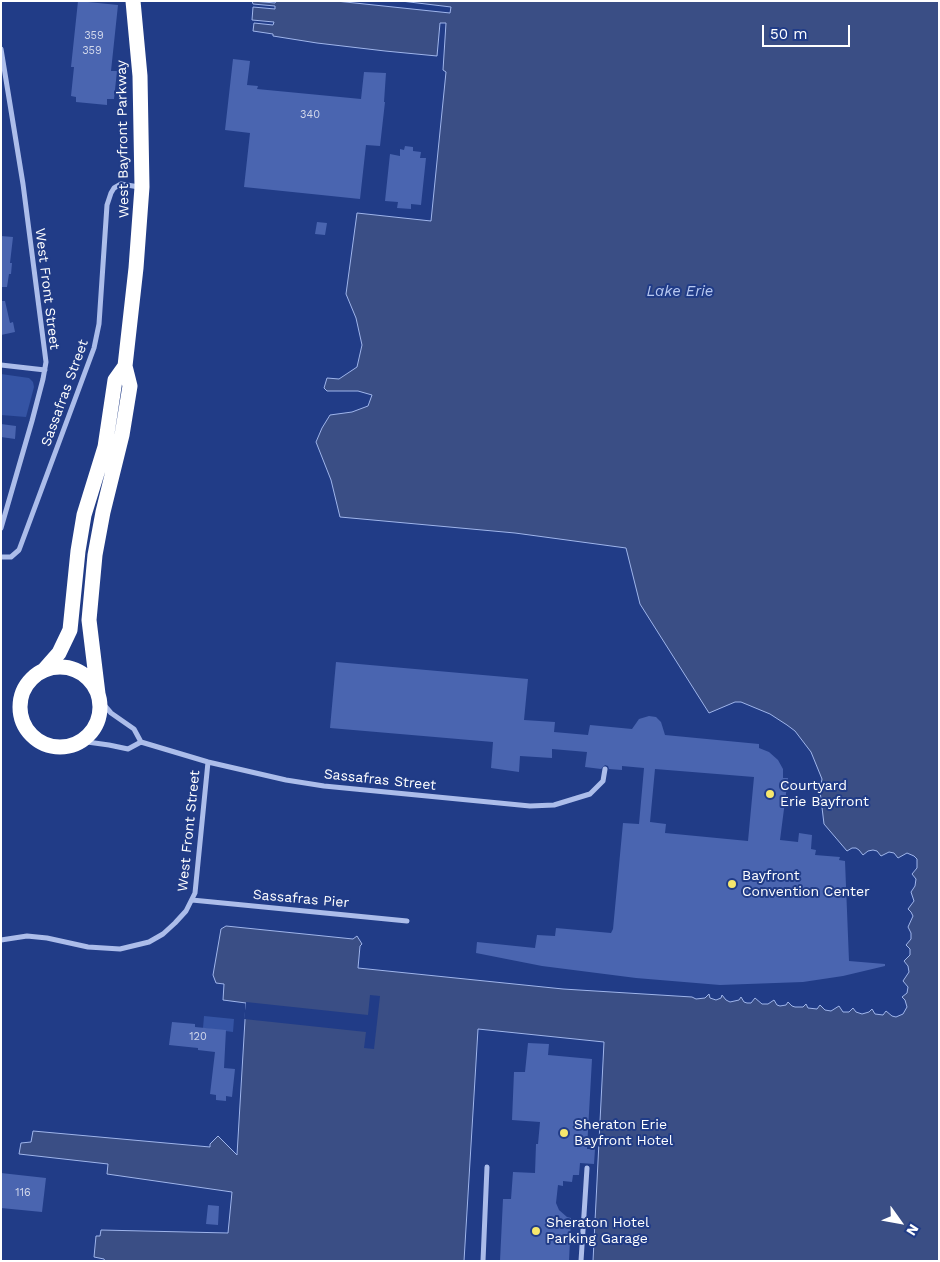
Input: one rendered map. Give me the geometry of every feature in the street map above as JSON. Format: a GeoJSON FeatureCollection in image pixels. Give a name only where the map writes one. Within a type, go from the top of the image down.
{"type":"FeatureCollection","features":[{"type":"Feature","properties":{"kind":"highway","name":"West Bayfront Parkway"},"geometry":{"type":"LineString","coordinates":[[98,696],[90,620],[95,555],[103,512],[122,435],[130,386],[125,366],[136,268],[142,188],[140,76],[133,1]]}},
{"type":"Feature","properties":{"kind":"highway","name":"West Bayfront Parkway"},"geometry":{"type":"LineString","coordinates":[[44,670],[58,653],[70,630],[78,551],[84,516],[105,447],[115,380],[125,366]]}},
{"type":"Feature","properties":{"kind":"highway"},"geometry":{"type":"LineString","coordinates":[[65,667],[76,670],[93,684],[98,696],[99,716],[95,726],[88,735],[69,746],[58,747],[48,745],[30,733],[24,724],[20,703],[22,693],[35,675],[44,670],[65,667]]}},
{"type":"Feature","properties":{"kind":"street","name":"West Front Street"},"geometry":{"type":"LineString","coordinates":[[1,49],[22,184],[45,355],[45,370],[1,528]]}},
{"type":"Feature","properties":{"kind":"street","name":"Sassafras Street"},"geometry":{"type":"LineString","coordinates":[[1,557],[11,557],[18,550],[94,348],[99,324],[107,205],[110,193],[121,184],[142,188]]}},
{"type":"Feature","properties":{"kind":"street"},"geometry":{"type":"LineString","coordinates":[[1,365],[45,370]]}},
{"type":"Feature","properties":{"kind":"street"},"geometry":{"type":"LineString","coordinates":[[98,696],[111,713],[134,729],[141,742]]}},
{"type":"Feature","properties":{"kind":"street","name":"Sassafras Street"},"geometry":{"type":"LineString","coordinates":[[80,741],[109,744],[128,749],[141,742],[208,762],[286,780],[324,786],[540,806],[554,805],[590,794],[603,781],[605,769]]}},
{"type":"Feature","properties":{"kind":"street","name":"West Front Street"},"geometry":{"type":"LineString","coordinates":[[1,940],[27,936],[47,938],[88,947],[120,950],[149,942],[163,934],[175,923],[192,900],[196,884],[208,762]]}},
{"type":"Feature","properties":{"kind":"street","name":"Sassafras Pier"},"geometry":{"type":"LineString","coordinates":[[192,900],[407,921]]}},
{"type":"Feature","properties":{"kind":"street"},"geometry":{"type":"LineString","coordinates":[[483,1261],[487,1167]]}},
{"type":"Feature","properties":{"kind":"street"},"geometry":{"type":"LineString","coordinates":[[581,1261],[586,1168]]}},
{"type":"Feature","properties":{"kind":"shaded area"},"geometry":{"type":"Polygon","coordinates":[[[1,374],[29,378],[33,382],[34,387],[26,417],[1,415],[1,374]]]}},
{"type":"Feature","properties":{"kind":"shaded area"},"geometry":{"type":"Polygon","coordinates":[[[204,1016],[234,1019],[233,1032],[203,1028],[204,1016]]]}},
{"type":"Feature","properties":{"kind":"water","name":"Lake Erie"},"geometry":{"type":"Polygon","coordinates":[[[252,1],[275,3],[276,1],[336,1],[450,13],[451,7],[401,1],[939,1],[939,1261],[593,1261],[604,1042],[478,1029],[464,1261],[105,1261],[104,1259],[94,1257],[96,1236],[100,1236],[101,1230],[228,1233],[232,1192],[107,1174],[108,1164],[19,1154],[21,1143],[31,1142],[33,1131],[210,1147],[210,1144],[218,1136],[237,1155],[246,1003],[223,1000],[224,984],[216,983],[213,975],[221,929],[226,926],[353,939],[357,936],[362,944],[360,946],[358,968],[563,989],[692,997],[696,999],[705,998],[709,994],[710,998],[716,1000],[721,998],[722,995],[730,1002],[739,1000],[741,997],[744,1002],[751,1003],[755,998],[762,1004],[768,1004],[774,1000],[780,1006],[786,1005],[788,1002],[795,1007],[803,1007],[806,1004],[808,1008],[817,1009],[820,1005],[825,1010],[831,1011],[839,1006],[843,1012],[849,1012],[853,1008],[856,1012],[862,1014],[872,1009],[875,1014],[883,1015],[886,1011],[896,1017],[903,1014],[907,1007],[902,997],[907,993],[908,987],[903,981],[909,972],[908,966],[904,961],[910,955],[910,949],[906,945],[911,939],[908,927],[913,916],[908,909],[914,901],[911,892],[915,886],[916,879],[912,874],[917,868],[917,859],[907,853],[898,858],[894,853],[889,852],[881,856],[877,851],[873,850],[863,855],[856,848],[847,851],[824,824],[820,791],[822,779],[811,752],[795,731],[787,725],[770,714],[741,702],[735,702],[709,713],[640,604],[626,548],[515,533],[340,517],[331,480],[316,442],[330,415],[352,412],[368,406],[372,395],[358,391],[327,391],[324,388],[327,378],[339,379],[357,367],[362,345],[356,318],[346,294],[357,213],[431,221],[446,72],[443,70],[446,23],[440,23],[437,56],[385,51],[317,43],[253,31],[254,23],[273,25],[274,22],[252,20],[253,7],[275,9],[275,6],[253,4],[252,1]]]}},
{"type":"Feature","properties":{"kind":"pier"},"geometry":{"type":"Polygon","coordinates":[[[370,995],[380,996],[374,1049],[364,1048],[366,1032],[244,1019],[246,1002],[368,1015],[370,995]]]}},
{"type":"Feature","properties":{"kind":"building"},"geometry":{"type":"Polygon","coordinates":[[[78,1],[118,5],[111,71],[117,71],[114,99],[107,99],[107,105],[76,102],[76,97],[71,96],[74,67],[71,67],[78,1]]]}},
{"type":"Feature","properties":{"kind":"building"},"geometry":{"type":"Polygon","coordinates":[[[233,59],[250,61],[247,85],[258,86],[257,89],[361,99],[364,72],[386,73],[380,146],[366,145],[360,199],[244,187],[250,133],[225,130],[233,59]]]}},
{"type":"Feature","properties":{"kind":"building"},"geometry":{"type":"Polygon","coordinates":[[[405,146],[413,147],[413,151],[421,152],[420,158],[426,158],[421,205],[411,204],[411,209],[397,208],[398,202],[385,201],[390,154],[400,156],[400,149],[404,150],[405,146]]]}},
{"type":"Feature","properties":{"kind":"building"},"geometry":{"type":"Polygon","coordinates":[[[317,222],[327,223],[325,235],[315,234],[317,222]]]}},
{"type":"Feature","properties":{"kind":"building"},"geometry":{"type":"Polygon","coordinates":[[[1,236],[13,237],[10,263],[12,263],[11,274],[9,274],[7,287],[1,287],[1,236]]]}},
{"type":"Feature","properties":{"kind":"building"},"geometry":{"type":"Polygon","coordinates":[[[1,301],[5,301],[10,323],[13,322],[15,332],[1,335],[1,301]]]}},
{"type":"Feature","properties":{"kind":"building"},"geometry":{"type":"Polygon","coordinates":[[[1,424],[16,426],[15,439],[1,437],[1,424]]]}},
{"type":"Feature","properties":{"kind":"building"},"geometry":{"type":"Polygon","coordinates":[[[336,662],[528,679],[524,720],[555,722],[554,732],[588,735],[590,725],[632,729],[639,719],[649,716],[656,717],[661,722],[665,735],[759,744],[759,748],[769,752],[778,760],[783,769],[783,778],[788,778],[780,840],[798,842],[799,833],[812,835],[811,849],[816,850],[815,855],[840,857],[839,860],[845,861],[849,961],[885,964],[885,966],[843,976],[803,982],[720,985],[636,978],[542,966],[476,953],[477,942],[535,948],[537,935],[555,936],[556,928],[611,933],[613,929],[623,823],[639,824],[644,768],[622,766],[622,770],[609,769],[605,765],[601,769],[585,767],[587,752],[552,749],[552,758],[520,756],[519,772],[491,768],[493,742],[330,728],[336,662]],[[655,769],[650,822],[666,824],[665,833],[748,841],[754,777],[655,769]]]}},
{"type":"Feature","properties":{"kind":"building"},"geometry":{"type":"Polygon","coordinates":[[[172,1022],[195,1024],[195,1027],[226,1030],[224,1068],[235,1069],[232,1097],[226,1096],[226,1101],[216,1100],[216,1095],[210,1094],[215,1052],[169,1045],[172,1022]]]}},
{"type":"Feature","properties":{"kind":"building","name":"Sheraton Erie Bayfront Hotel"},"geometry":{"type":"Polygon","coordinates":[[[528,1043],[549,1044],[548,1055],[592,1059],[587,1149],[595,1149],[594,1164],[580,1163],[579,1175],[573,1175],[572,1182],[563,1181],[563,1186],[558,1185],[556,1203],[559,1210],[571,1218],[569,1261],[500,1261],[503,1199],[511,1199],[513,1172],[535,1173],[536,1144],[538,1144],[540,1122],[512,1120],[514,1072],[525,1072],[528,1043]]]}},
{"type":"Feature","properties":{"kind":"building"},"geometry":{"type":"Polygon","coordinates":[[[1,1173],[46,1178],[42,1212],[1,1208],[1,1173]]]}},
{"type":"Feature","properties":{"kind":"building"},"geometry":{"type":"Polygon","coordinates":[[[208,1205],[219,1206],[218,1225],[206,1224],[208,1205]]]}},
{"type":"Feature","properties":{"kind":"place","name":"Courtyard Erie Bayfront"},"geometry":{"type":"Point","coordinates":[770,794]}},
{"type":"Feature","properties":{"kind":"place","name":"Bayfront Convention Center"},"geometry":{"type":"Point","coordinates":[732,884]}},
{"type":"Feature","properties":{"kind":"place","name":"Sheraton Erie Bayfront Hotel"},"geometry":{"type":"Point","coordinates":[564,1133]}},
{"type":"Feature","properties":{"kind":"place","name":"Sheraton Hotel Parking Garage"},"geometry":{"type":"Point","coordinates":[536,1231]}}]}
